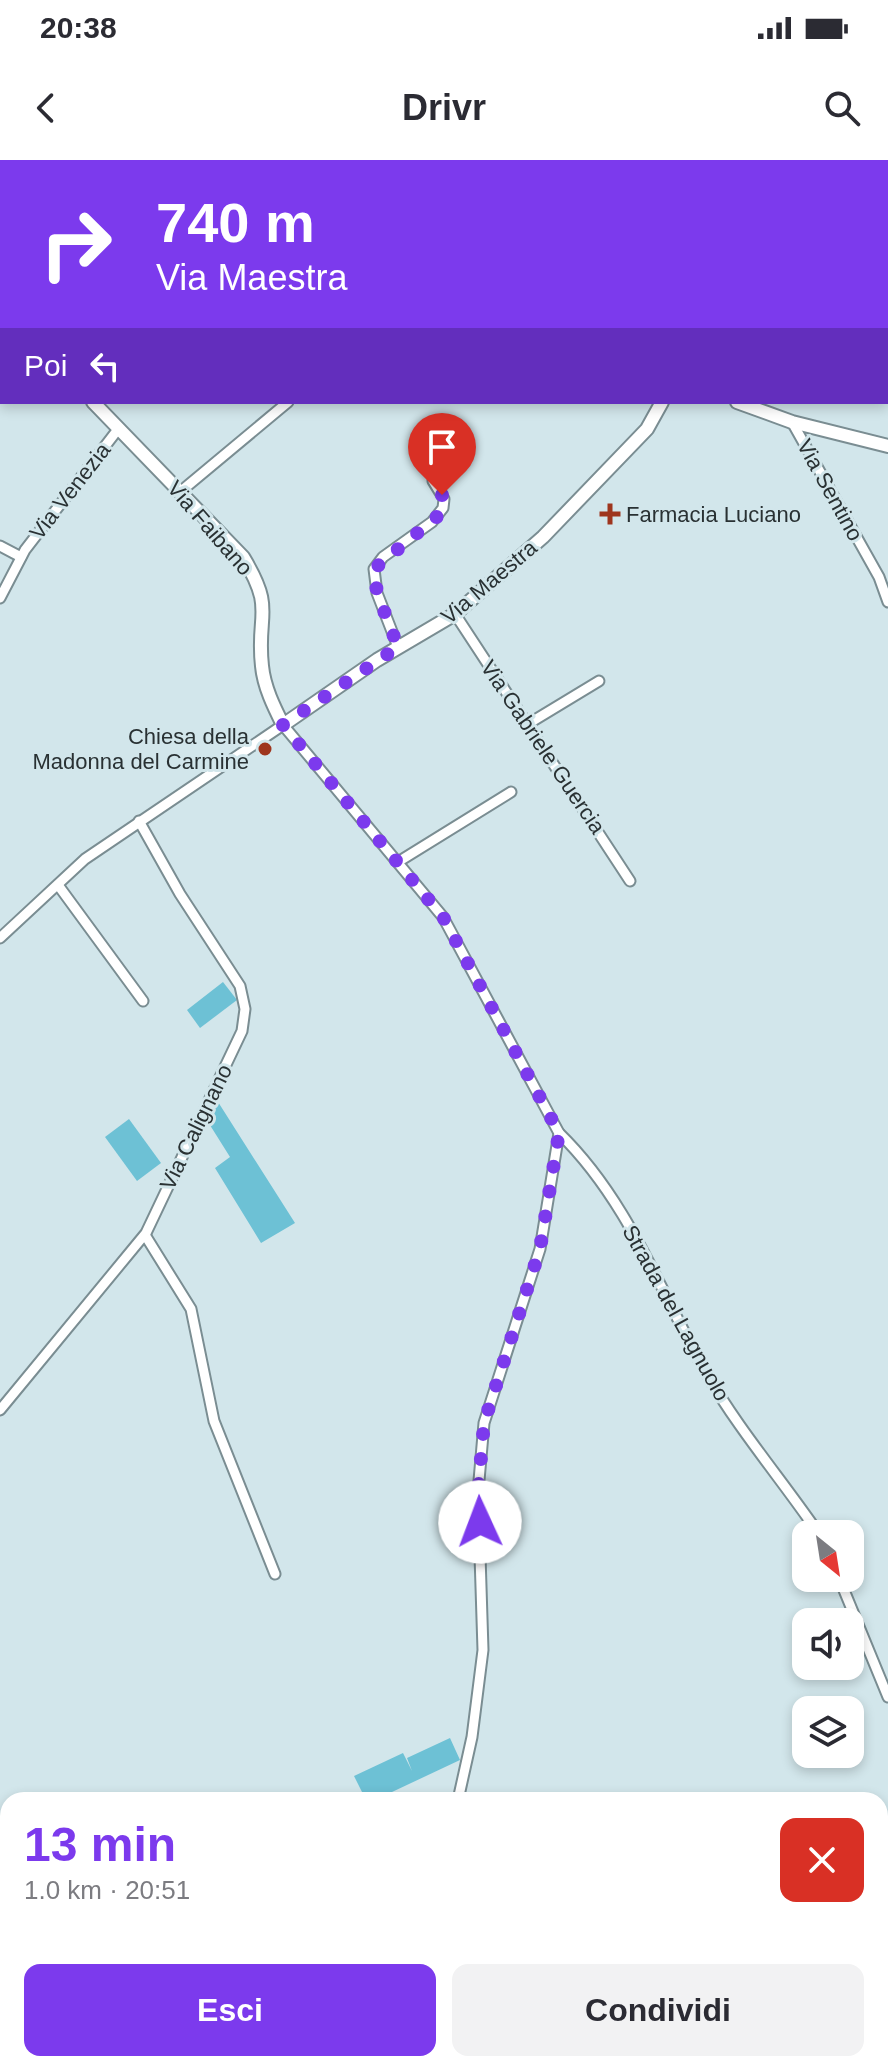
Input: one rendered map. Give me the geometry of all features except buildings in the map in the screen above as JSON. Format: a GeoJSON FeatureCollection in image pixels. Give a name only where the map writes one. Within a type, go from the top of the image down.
{"type":"FeatureCollection","features":[{"type":"Feature","properties":{"kind":"street","name":"Via Faibano"},"geometry":{"type":"LineString","coordinates":[[95,404],[243,557],[256,578],[265,610],[262,665],[283,725]]}},
{"type":"Feature","properties":{"kind":"street"},"geometry":{"type":"LineString","coordinates":[[180,492],[286,404]]}},
{"type":"Feature","properties":{"kind":"street","name":"Via Maestra"},"geometry":{"type":"LineString","coordinates":[[283,725],[398,647],[455,614],[515,563],[597,482],[647,429],[661,404]]}},
{"type":"Feature","properties":{"kind":"street"},"geometry":{"type":"LineString","coordinates":[[742,404],[792,422],[888,446]]}},
{"type":"Feature","properties":{"kind":"street","name":"Via Sentino"},"geometry":{"type":"LineString","coordinates":[[792,422],[879,577],[888,602]]}},
{"type":"Feature","properties":{"kind":"street","name":"Via Venezia"},"geometry":{"type":"LineString","coordinates":[[0,598],[21,557],[119,428]]}},
{"type":"Feature","properties":{"kind":"street"},"geometry":{"type":"LineString","coordinates":[[398,647],[377,593],[374,569],[439,515],[444,499],[433,481]]}},
{"type":"Feature","properties":{"kind":"street"},"geometry":{"type":"LineString","coordinates":[[0,546],[21,557]]}},
{"type":"Feature","properties":{"kind":"street","name":"Via Gabriele Guercia"},"geometry":{"type":"LineString","coordinates":[[455,614],[630,881]]}},
{"type":"Feature","properties":{"kind":"street"},"geometry":{"type":"LineString","coordinates":[[528,724],[599,681]]}},
{"type":"Feature","properties":{"kind":"street"},"geometry":{"type":"LineString","coordinates":[[0,938],[85,859],[283,725]]}},
{"type":"Feature","properties":{"kind":"street","name":"Strada del Lagnuolo"},"geometry":{"type":"LineString","coordinates":[[283,725],[443,917],[559,1133],[638,1237],[676,1319],[732,1416],[809,1520]]}},
{"type":"Feature","properties":{"kind":"street"},"geometry":{"type":"LineString","coordinates":[[398,862],[511,792]]}},
{"type":"Feature","properties":{"kind":"street","name":"Via Calignano"},"geometry":{"type":"LineString","coordinates":[[0,1410],[145,1235],[242,1031],[245,1009],[240,986],[180,894],[139,821]]}},
{"type":"Feature","properties":{"kind":"street"},"geometry":{"type":"LineString","coordinates":[[58,885],[143,1001]]}},
{"type":"Feature","properties":{"kind":"street"},"geometry":{"type":"LineString","coordinates":[[460,1792],[472,1737],[483,1650],[478,1492],[484,1423],[540,1249],[559,1133]]}},
{"type":"Feature","properties":{"kind":"street"},"geometry":{"type":"LineString","coordinates":[[145,1235],[191,1309],[214,1421],[275,1574]]}},
{"type":"Feature","properties":{"kind":"street"},"geometry":{"type":"LineString","coordinates":[[845,1592],[888,1697]]}},
{"type":"Feature","properties":{"kind":"shaded area"},"geometry":{"type":"Polygon","coordinates":[[[223,982],[237,1000],[200,1028],[187,1010],[223,982]]]}},
{"type":"Feature","properties":{"kind":"shaded area"},"geometry":{"type":"Polygon","coordinates":[[[213,1094],[295,1223],[261,1243],[215,1168],[230,1157],[203,1114],[213,1094]]]}},
{"type":"Feature","properties":{"kind":"shaded area"},"geometry":{"type":"Polygon","coordinates":[[[129,1119],[161,1163],[137,1181],[105,1137],[129,1119]]]}},
{"type":"Feature","properties":{"kind":"shaded area"},"geometry":{"type":"Polygon","coordinates":[[[450,1738],[460,1760],[392,1792],[362,1792],[354,1776],[403,1753],[412,1771],[407,1758],[450,1738]]]}},
{"type":"Feature","properties":{"kind":"place","name":"Farmacia Luciano"},"geometry":{"type":"Point","coordinates":[610,514]}},
{"type":"Feature","properties":{"kind":"place","name":"Chiesa della Madonna del Carmine"},"geometry":{"type":"Point","coordinates":[265,749]}},
{"type":"Feature","properties":{"kind":"route"},"geometry":{"type":"LineString","coordinates":[[442,495],[445,504],[439,515],[383,557],[374,569],[377,593],[398,647],[283,725],[443,917],[559,1133],[540,1249],[484,1423],[479,1456],[480,1522]]}}]}
